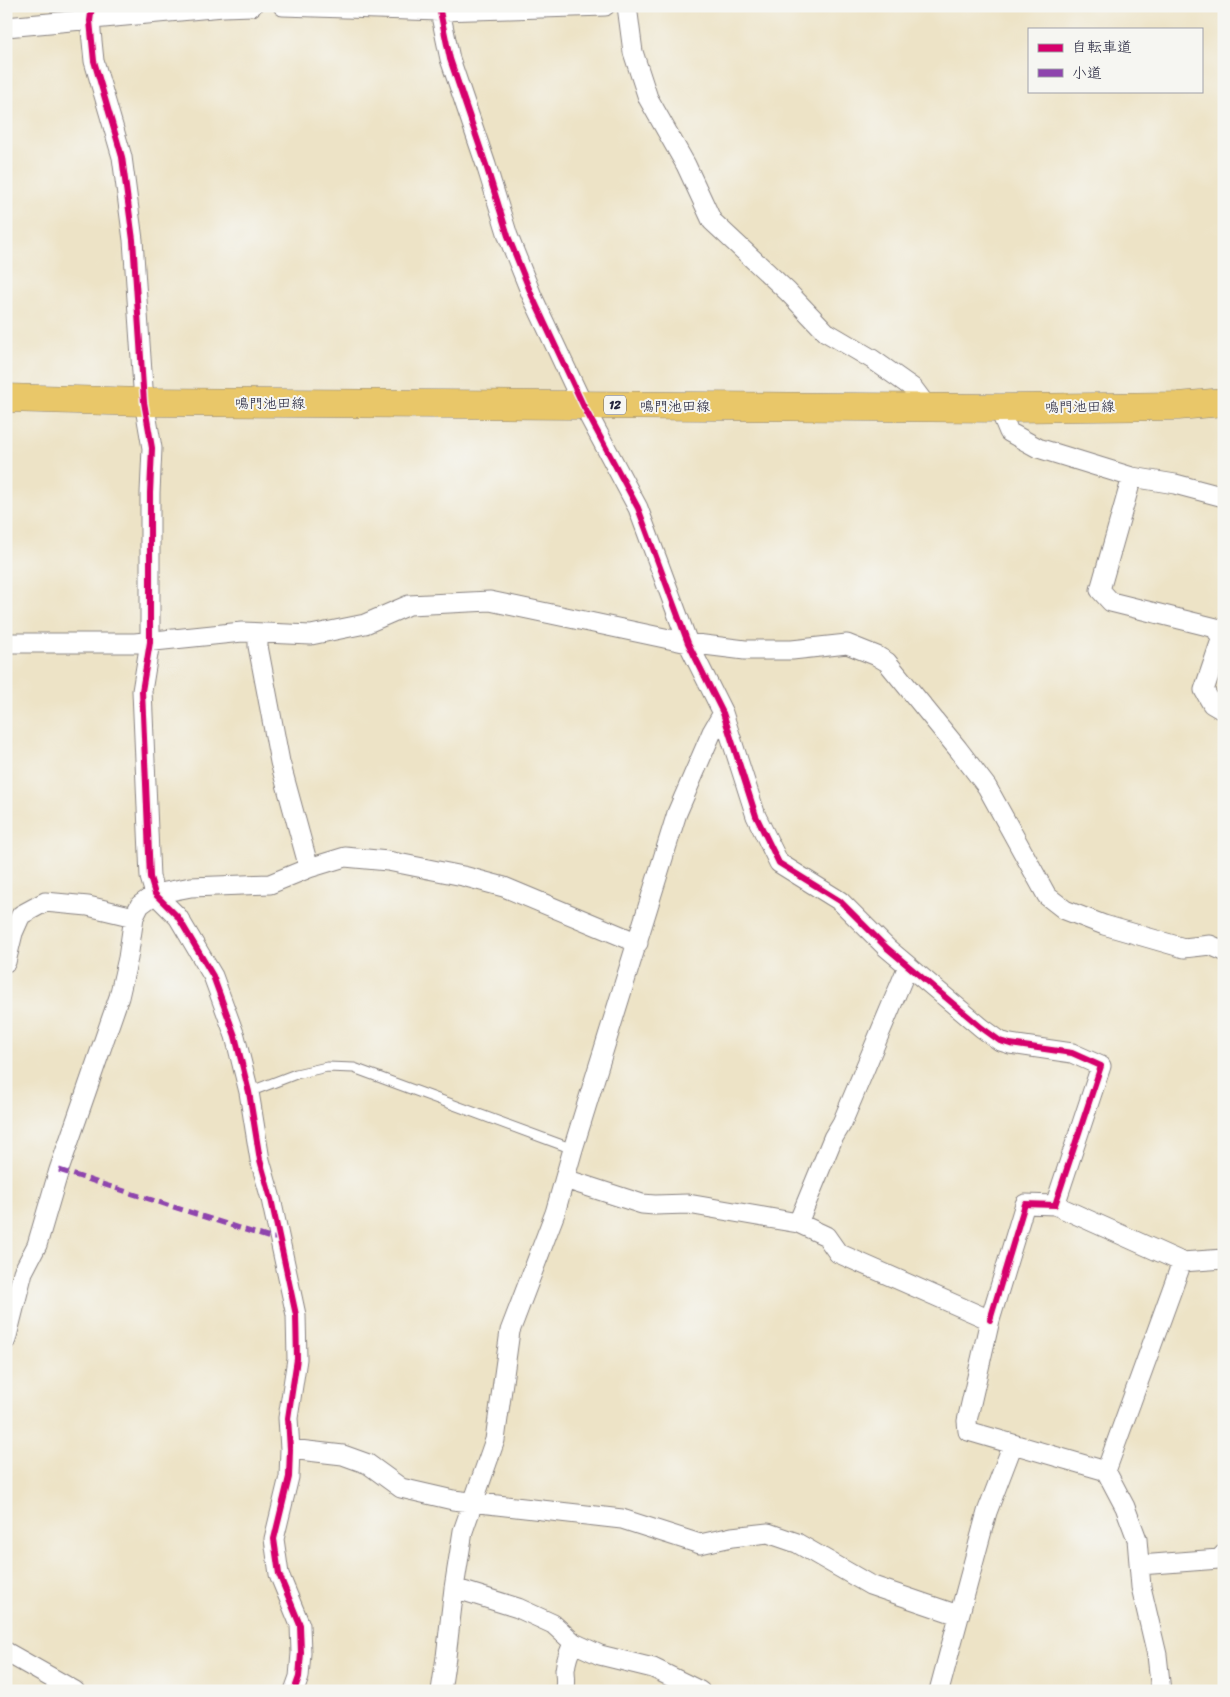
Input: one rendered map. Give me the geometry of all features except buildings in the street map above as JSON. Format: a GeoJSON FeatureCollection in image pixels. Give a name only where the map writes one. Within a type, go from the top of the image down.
{"type":"FeatureCollection","features":[{"type":"Feature","properties":{"kind":"main road","name":"鳴門池田線"},"geometry":{"type":"LineString","coordinates":[[6,398],[144,402],[928,408],[1178,406],[1224,402]]}},
{"type":"Feature","properties":{"kind":"street"},"geometry":{"type":"LineString","coordinates":[[6,27],[91,14],[252,6]]}},
{"type":"Feature","properties":{"kind":"street"},"geometry":{"type":"LineString","coordinates":[[283,6],[438,9],[605,6]]}},
{"type":"Feature","properties":{"kind":"street"},"geometry":{"type":"LineString","coordinates":[[627,6],[633,52],[648,98],[686,166],[712,221],[788,292],[826,332],[872,359],[913,388],[928,408]]}},
{"type":"Feature","properties":{"kind":"street"},"geometry":{"type":"LineString","coordinates":[[438,9],[450,59],[508,236],[532,296],[583,405],[638,508],[688,643],[723,713],[756,816],[779,863],[840,901],[887,948],[982,1028],[1000,1040],[1010,1044],[1072,1053],[1101,1066],[1055,1205]]}},
{"type":"Feature","properties":{"kind":"street"},"geometry":{"type":"LineString","coordinates":[[91,14],[94,61],[122,157],[133,240],[144,402],[152,448],[150,493],[150,642],[142,691],[150,877],[155,894],[178,917],[213,976],[235,1036],[249,1092],[260,1160],[271,1198],[296,1315],[297,1359],[288,1418],[289,1477],[274,1539],[279,1574],[300,1625],[301,1653],[299,1677],[294,1691]]}},
{"type":"Feature","properties":{"kind":"street"},"geometry":{"type":"LineString","coordinates":[[999,408],[1009,432],[1038,448],[1132,477],[1175,484],[1224,497]]}},
{"type":"Feature","properties":{"kind":"street"},"geometry":{"type":"LineString","coordinates":[[1132,477],[1100,590],[1111,602],[1216,628],[1221,640],[1204,690],[1212,704],[1224,711]]}},
{"type":"Feature","properties":{"kind":"street"},"geometry":{"type":"LineString","coordinates":[[6,643],[150,642],[242,632],[311,635],[365,624],[409,605],[490,600],[688,643],[745,650],[792,650],[848,644],[887,662],[958,749],[987,787],[1046,896],[1064,910],[1104,925],[1184,948],[1210,945],[1224,951]]}},
{"type":"Feature","properties":{"kind":"street"},"geometry":{"type":"LineString","coordinates":[[258,633],[258,646],[280,762],[309,868]]}},
{"type":"Feature","properties":{"kind":"street"},"geometry":{"type":"LineString","coordinates":[[441,1691],[463,1531],[495,1440],[510,1331],[555,1213],[677,813],[712,732],[723,713]]}},
{"type":"Feature","properties":{"kind":"street"},"geometry":{"type":"LineString","coordinates":[[6,1340],[23,1272],[37,1246],[59,1170],[119,997],[128,958],[134,917],[140,905],[155,894],[191,887],[270,884],[309,868],[345,857],[388,861],[463,876],[504,887],[638,943]]}},
{"type":"Feature","properties":{"kind":"street"},"geometry":{"type":"LineString","coordinates":[[6,962],[13,933],[21,915],[45,902],[88,906],[134,917]]}},
{"type":"Feature","properties":{"kind":"street"},"geometry":{"type":"LineString","coordinates":[[798,1223],[832,1138],[842,1123],[908,966]]}},
{"type":"Feature","properties":{"kind":"street"},"geometry":{"type":"LineString","coordinates":[[565,1179],[642,1204],[655,1206],[688,1204],[798,1223],[826,1236],[838,1253],[990,1320]]}},
{"type":"Feature","properties":{"kind":"street"},"geometry":{"type":"LineString","coordinates":[[1161,1691],[1157,1654],[1141,1587],[1137,1539],[1125,1507],[1106,1471],[968,1431],[967,1421],[990,1320],[1025,1204],[1055,1205],[1182,1262],[1224,1259]]}},
{"type":"Feature","properties":{"kind":"street"},"geometry":{"type":"LineString","coordinates":[[1106,1471],[1182,1262]]}},
{"type":"Feature","properties":{"kind":"street"},"geometry":{"type":"LineString","coordinates":[[938,1691],[987,1512],[1013,1444]]}},
{"type":"Feature","properties":{"kind":"street"},"geometry":{"type":"LineString","coordinates":[[290,1449],[342,1455],[368,1464],[401,1488],[453,1500],[622,1519],[700,1544],[732,1537],[768,1533],[798,1543],[870,1585],[958,1615]]}},
{"type":"Feature","properties":{"kind":"street"},"geometry":{"type":"LineString","coordinates":[[1140,1565],[1219,1559],[1224,1554]]}},
{"type":"Feature","properties":{"kind":"street"},"geometry":{"type":"LineString","coordinates":[[454,1588],[518,1608],[553,1624],[574,1643],[600,1655],[654,1668],[700,1691]]}},
{"type":"Feature","properties":{"kind":"street"},"geometry":{"type":"LineString","coordinates":[[564,1691],[566,1687],[565,1668],[570,1649],[574,1643]]}},
{"type":"Feature","properties":{"kind":"street"},"geometry":{"type":"LineString","coordinates":[[6,1652],[74,1691]]}},
{"type":"Feature","properties":{"kind":"lane"},"geometry":{"type":"LineString","coordinates":[[249,1092],[296,1074],[327,1067],[354,1068],[573,1149]]}},
{"type":"Feature","properties":{"kind":"marked path"},"geometry":{"type":"LineString","coordinates":[[59,1170],[270,1238],[279,1238]]}},
{"type":"Feature","properties":{"kind":"cycle path"},"geometry":{"type":"LineString","coordinates":[[92,6],[90,21],[94,61],[122,157],[133,240],[144,402],[152,448],[150,493],[150,642],[142,691],[150,877],[155,894],[178,917],[213,976],[235,1036],[249,1092],[260,1160],[271,1199],[296,1315],[297,1359],[288,1418],[289,1477],[274,1539],[279,1574],[300,1625],[301,1653],[299,1677],[294,1691]]}},
{"type":"Feature","properties":{"kind":"cycle path"},"geometry":{"type":"LineString","coordinates":[[440,11],[450,59],[508,236],[532,296],[583,405],[638,508],[688,643],[723,713],[756,816],[779,863],[840,901],[887,948],[1000,1041],[1072,1053],[1101,1066],[1055,1205],[1025,1204],[990,1320]]}}]}
